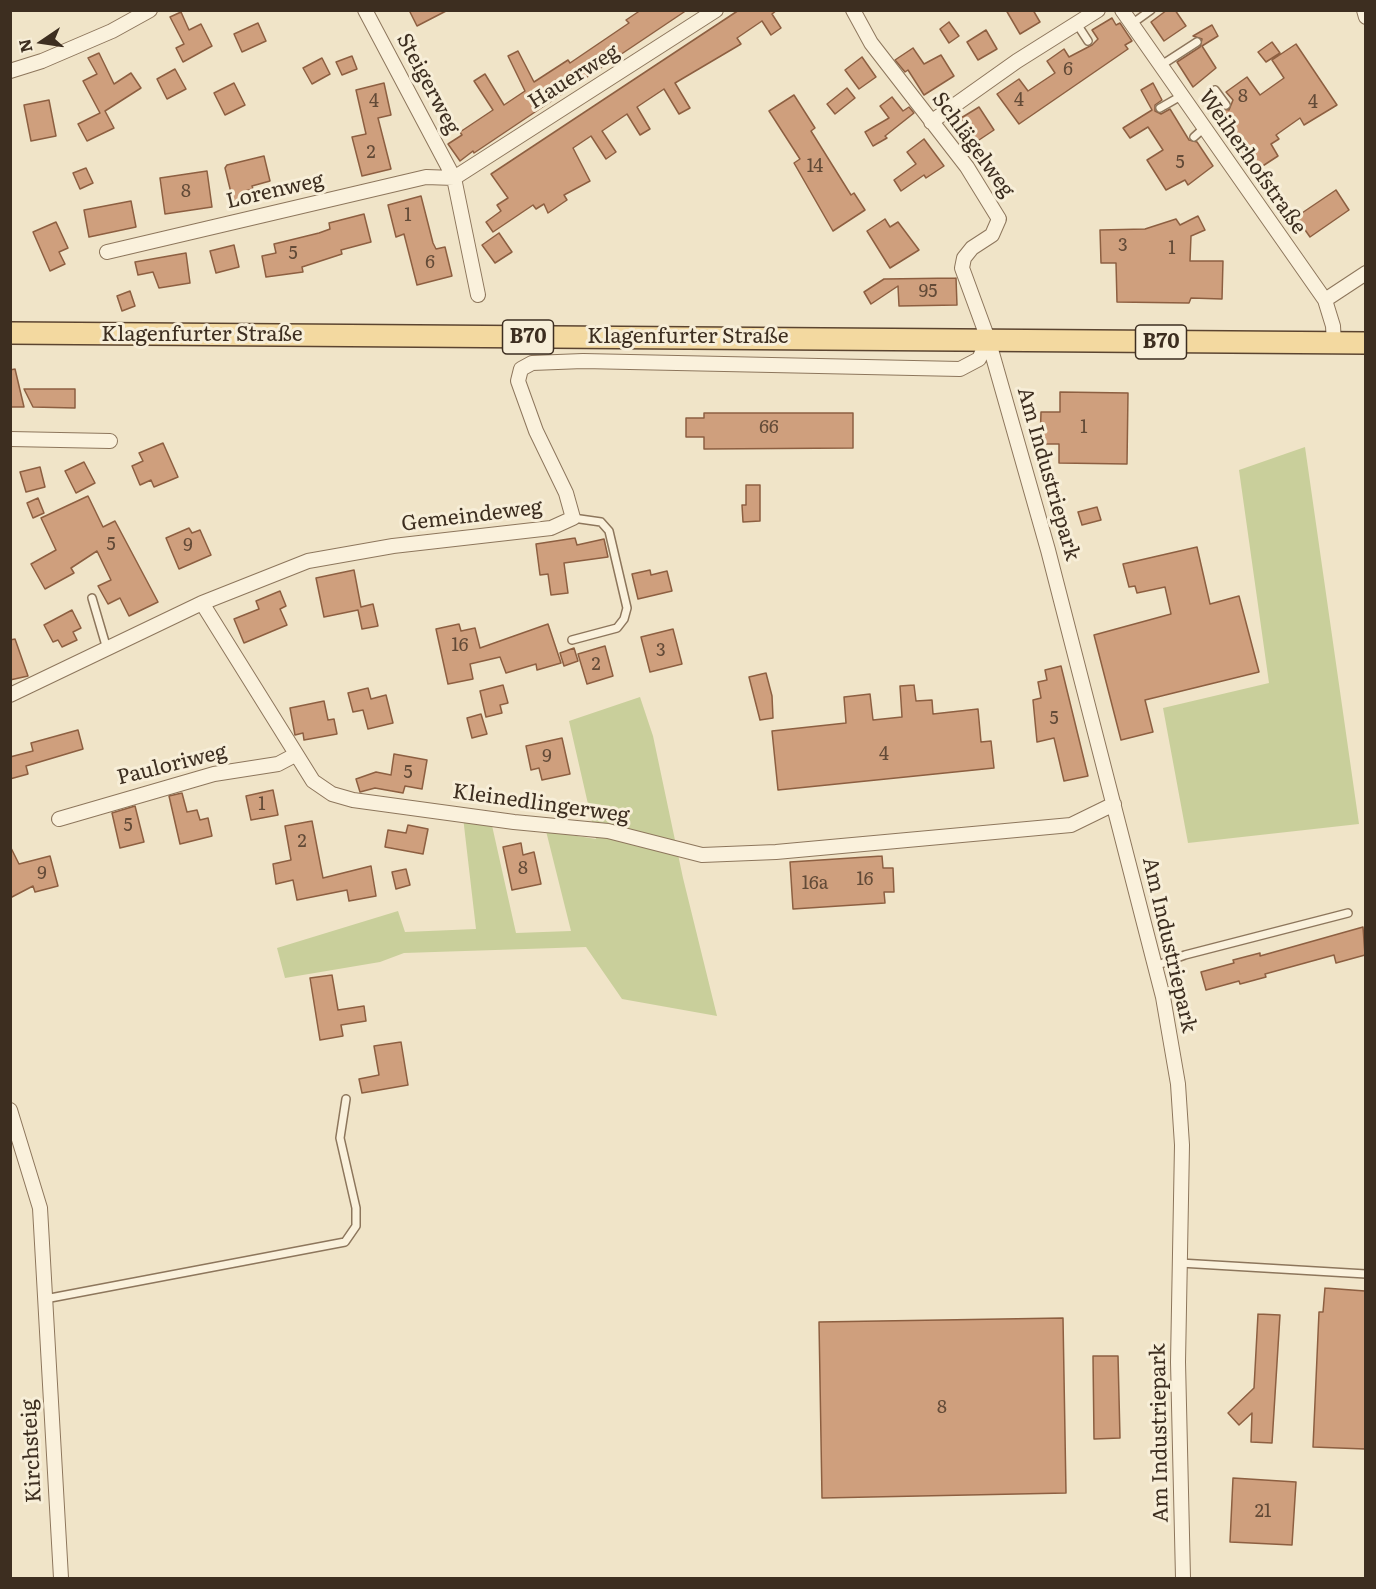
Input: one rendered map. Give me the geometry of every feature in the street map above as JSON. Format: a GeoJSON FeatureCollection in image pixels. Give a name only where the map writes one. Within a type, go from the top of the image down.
{"type":"FeatureCollection","features":[{"type":"Feature","properties":{"kind":"main road","name":"Klagenfurter Straße"},"geometry":{"type":"LineString","coordinates":[[10,333],[1365,343]]}},
{"type":"Feature","properties":{"kind":"street"},"geometry":{"type":"LineString","coordinates":[[10,71],[42,61],[112,30],[150,10]]}},
{"type":"Feature","properties":{"kind":"street","name":"Steigerweg"},"geometry":{"type":"LineString","coordinates":[[365,10],[454,178],[478,295]]}},
{"type":"Feature","properties":{"kind":"street","name":"Hauerweg"},"geometry":{"type":"LineString","coordinates":[[454,178],[716,10]]}},
{"type":"Feature","properties":{"kind":"street","name":"Schlägelweg"},"geometry":{"type":"LineString","coordinates":[[854,10],[871,43],[967,167],[999,219],[992,235],[972,248],[964,258],[962,268],[988,339]]}},
{"type":"Feature","properties":{"kind":"street"},"geometry":{"type":"LineString","coordinates":[[932,122],[1017,61],[1098,10]]}},
{"type":"Feature","properties":{"kind":"street","name":"Weiherhofstraße"},"geometry":{"type":"LineString","coordinates":[[1122,10],[1133,23],[1180,96],[1199,133],[1324,300],[1333,326],[1334,343]]}},
{"type":"Feature","properties":{"kind":"street"},"geometry":{"type":"LineString","coordinates":[[1364,10],[1365,17]]}},
{"type":"Feature","properties":{"kind":"street","name":"Lorenweg"},"geometry":{"type":"LineString","coordinates":[[107,252],[426,177],[454,178]]}},
{"type":"Feature","properties":{"kind":"street"},"geometry":{"type":"LineString","coordinates":[[1324,300],[1365,273]]}},
{"type":"Feature","properties":{"kind":"street","name":"Gemeindeweg"},"geometry":{"type":"LineString","coordinates":[[10,695],[202,603],[278,570],[320,557],[551,528],[573,518],[566,493],[536,431],[518,381],[521,369],[532,363],[584,361],[960,369],[979,359],[988,339]]}},
{"type":"Feature","properties":{"kind":"street","name":"Am Industriepark"},"geometry":{"type":"LineString","coordinates":[[988,339],[1048,549],[1114,804],[1155,966],[1178,1084],[1182,1145],[1178,1362],[1184,1578]]}},
{"type":"Feature","properties":{"kind":"street"},"geometry":{"type":"LineString","coordinates":[[10,439],[110,441]]}},
{"type":"Feature","properties":{"kind":"street","name":"Kleinedlingerweg"},"geometry":{"type":"LineString","coordinates":[[202,603],[295,755],[322,788],[353,800],[514,822],[608,831],[702,855],[776,852],[1071,825],[1114,804]]}},
{"type":"Feature","properties":{"kind":"street","name":"Pauloriweg"},"geometry":{"type":"LineString","coordinates":[[59,819],[214,774],[278,764],[295,755]]}},
{"type":"Feature","properties":{"kind":"street","name":"Kirchsteig"},"geometry":{"type":"LineString","coordinates":[[10,1110],[40,1208],[61,1578]]}},
{"type":"Feature","properties":{"kind":"lane"},"geometry":{"type":"LineString","coordinates":[[1133,23],[1151,10]]}},
{"type":"Feature","properties":{"kind":"lane"},"geometry":{"type":"LineString","coordinates":[[1077,24],[1088,41]]}},
{"type":"Feature","properties":{"kind":"lane"},"geometry":{"type":"LineString","coordinates":[[1160,66],[1197,42]]}},
{"type":"Feature","properties":{"kind":"lane"},"geometry":{"type":"LineString","coordinates":[[1215,90],[1226,105]]}},
{"type":"Feature","properties":{"kind":"lane"},"geometry":{"type":"LineString","coordinates":[[1160,108],[1180,96]]}},
{"type":"Feature","properties":{"kind":"lane"},"geometry":{"type":"LineString","coordinates":[[572,640],[617,628],[624,619],[627,608],[609,531],[601,522],[573,518]]}},
{"type":"Feature","properties":{"kind":"lane"},"geometry":{"type":"LineString","coordinates":[[92,598],[107,649]]}},
{"type":"Feature","properties":{"kind":"lane"},"geometry":{"type":"LineString","coordinates":[[1155,966],[1185,955],[1348,913]]}},
{"type":"Feature","properties":{"kind":"lane"},"geometry":{"type":"LineString","coordinates":[[45,1299],[345,1242],[356,1226],[356,1208],[340,1138],[346,1099]]}},
{"type":"Feature","properties":{"kind":"lane"},"geometry":{"type":"LineString","coordinates":[[1180,1263],[1365,1274]]}},
{"type":"Feature","properties":{"kind":"green space"},"geometry":{"type":"Polygon","coordinates":[[[1305,447],[1359,824],[1188,843],[1163,708],[1269,683],[1239,470],[1305,447]]]}},
{"type":"Feature","properties":{"kind":"green space"},"geometry":{"type":"Polygon","coordinates":[[[640,697],[653,736],[683,878],[717,1016],[622,999],[586,947],[404,953],[380,962],[285,978],[277,948],[398,911],[405,932],[476,929],[463,817],[491,821],[516,933],[571,931],[546,831],[596,839],[569,721],[640,697]]]}},
{"type":"Feature","properties":{"kind":"building"},"geometry":{"type":"Polygon","coordinates":[[[409,10],[448,10],[417,26],[409,10]]]}},
{"type":"Feature","properties":{"kind":"building"},"geometry":{"type":"Polygon","coordinates":[[[641,10],[687,10],[460,161],[448,144],[462,135],[460,132],[493,110],[474,81],[485,74],[504,105],[525,91],[508,56],[518,51],[534,82],[568,60],[570,63],[629,23],[626,20],[641,10]]]}},
{"type":"Feature","properties":{"kind":"building"},"geometry":{"type":"Polygon","coordinates":[[[739,10],[777,10],[772,14],[781,28],[771,35],[762,21],[737,38],[741,44],[675,83],[690,108],[679,114],[664,89],[637,107],[650,129],[640,135],[627,114],[602,131],[616,152],[606,159],[591,136],[573,148],[590,181],[564,195],[567,200],[548,213],[544,204],[536,209],[533,205],[493,232],[486,222],[501,211],[497,205],[508,198],[491,174],[739,10]]]}},
{"type":"Feature","properties":{"kind":"building"},"geometry":{"type":"Polygon","coordinates":[[[1006,10],[1033,10],[1040,22],[1020,34],[1006,10]]]}},
{"type":"Feature","properties":{"kind":"building"},"geometry":{"type":"Polygon","coordinates":[[[1167,10],[1175,10],[1186,26],[1164,41],[1151,22],[1167,10]]]}},
{"type":"Feature","properties":{"kind":"building"},"geometry":{"type":"Polygon","coordinates":[[[181,12],[189,30],[201,24],[212,46],[183,62],[176,48],[184,44],[170,17],[181,12]]]}},
{"type":"Feature","properties":{"kind":"building"},"geometry":{"type":"Polygon","coordinates":[[[1112,18],[1116,25],[1120,23],[1132,41],[1125,45],[1128,49],[1019,124],[997,94],[1019,79],[1028,91],[1055,73],[1047,61],[1064,49],[1069,57],[1092,45],[1098,39],[1092,30],[1112,18]]]}},
{"type":"Feature","properties":{"kind":"building"},"geometry":{"type":"Polygon","coordinates":[[[949,22],[959,36],[949,43],[940,29],[949,22]]]}},
{"type":"Feature","properties":{"kind":"building"},"geometry":{"type":"Polygon","coordinates":[[[258,23],[266,41],[242,52],[234,34],[258,23]]]}},
{"type":"Feature","properties":{"kind":"building"},"geometry":{"type":"Polygon","coordinates":[[[1212,25],[1218,36],[1202,46],[1216,68],[1193,87],[1177,62],[1200,47],[1202,39],[1193,36],[1212,25]]]}},
{"type":"Feature","properties":{"kind":"building"},"geometry":{"type":"Polygon","coordinates":[[[986,30],[997,49],[978,60],[967,42],[986,30]]]}},
{"type":"Feature","properties":{"kind":"building"},"geometry":{"type":"Polygon","coordinates":[[[1272,42],[1280,53],[1266,62],[1258,52],[1272,42]]]}},
{"type":"Feature","properties":{"kind":"building"},"geometry":{"type":"Polygon","coordinates":[[[1296,44],[1337,105],[1304,125],[1300,118],[1276,135],[1279,139],[1271,144],[1278,156],[1255,171],[1249,162],[1247,164],[1230,139],[1238,134],[1221,109],[1229,110],[1233,100],[1226,92],[1247,77],[1260,95],[1284,78],[1272,60],[1296,44]]]}},
{"type":"Feature","properties":{"kind":"building"},"geometry":{"type":"Polygon","coordinates":[[[913,48],[924,64],[941,55],[954,76],[924,95],[908,70],[905,72],[895,60],[913,48]]]}},
{"type":"Feature","properties":{"kind":"building"},"geometry":{"type":"Polygon","coordinates":[[[99,53],[114,84],[131,73],[141,88],[105,111],[114,128],[87,141],[78,124],[100,113],[83,81],[97,74],[88,58],[99,53]]]}},
{"type":"Feature","properties":{"kind":"building"},"geometry":{"type":"Polygon","coordinates":[[[352,56],[357,69],[342,75],[336,62],[352,56]]]}},
{"type":"Feature","properties":{"kind":"building"},"geometry":{"type":"Polygon","coordinates":[[[862,57],[876,77],[859,89],[845,70],[862,57]]]}},
{"type":"Feature","properties":{"kind":"building"},"geometry":{"type":"Polygon","coordinates":[[[322,58],[330,74],[312,84],[303,68],[322,58]]]}},
{"type":"Feature","properties":{"kind":"building"},"geometry":{"type":"Polygon","coordinates":[[[175,69],[186,89],[167,99],[157,79],[175,69]]]}},
{"type":"Feature","properties":{"kind":"building"},"geometry":{"type":"Polygon","coordinates":[[[234,83],[245,105],[225,115],[214,93],[234,83]]]}},
{"type":"Feature","properties":{"kind":"building"},"geometry":{"type":"Polygon","coordinates":[[[384,83],[391,115],[378,118],[391,169],[362,176],[352,137],[366,134],[356,90],[384,83]]]}},
{"type":"Feature","properties":{"kind":"building"},"geometry":{"type":"Polygon","coordinates":[[[1153,83],[1162,100],[1155,105],[1155,111],[1161,114],[1170,109],[1189,140],[1197,142],[1213,166],[1188,185],[1185,180],[1166,190],[1147,160],[1163,150],[1148,127],[1130,138],[1123,128],[1152,110],[1141,90],[1153,83]]]}},
{"type":"Feature","properties":{"kind":"building"},"geometry":{"type":"Polygon","coordinates":[[[847,88],[855,98],[835,114],[827,104],[847,88]]]}},
{"type":"Feature","properties":{"kind":"building"},"geometry":{"type":"Polygon","coordinates":[[[794,95],[815,128],[811,131],[851,195],[854,193],[865,210],[833,231],[794,163],[800,159],[769,111],[794,95]]]}},
{"type":"Feature","properties":{"kind":"building"},"geometry":{"type":"Polygon","coordinates":[[[892,97],[903,111],[909,107],[914,113],[885,136],[887,138],[873,146],[865,132],[889,118],[880,106],[892,97]]]}},
{"type":"Feature","properties":{"kind":"building"},"geometry":{"type":"Polygon","coordinates":[[[49,100],[56,136],[31,141],[24,105],[49,100]]]}},
{"type":"Feature","properties":{"kind":"building"},"geometry":{"type":"Polygon","coordinates":[[[979,107],[994,130],[976,142],[961,118],[979,107]]]}},
{"type":"Feature","properties":{"kind":"building"},"geometry":{"type":"Polygon","coordinates":[[[924,139],[944,166],[926,178],[924,175],[901,191],[894,180],[916,164],[907,152],[924,139]]]}},
{"type":"Feature","properties":{"kind":"building"},"geometry":{"type":"Polygon","coordinates":[[[264,156],[270,181],[252,186],[253,189],[245,191],[246,198],[233,201],[225,168],[227,165],[264,156]]]}},
{"type":"Feature","properties":{"kind":"building"},"geometry":{"type":"Polygon","coordinates":[[[86,168],[93,183],[80,189],[73,173],[86,168]]]}},
{"type":"Feature","properties":{"kind":"building"},"geometry":{"type":"Polygon","coordinates":[[[207,171],[212,207],[165,214],[160,178],[207,171]]]}},
{"type":"Feature","properties":{"kind":"building"},"geometry":{"type":"Polygon","coordinates":[[[1336,190],[1349,210],[1310,237],[1296,217],[1336,190]]]}},
{"type":"Feature","properties":{"kind":"building"},"geometry":{"type":"Polygon","coordinates":[[[421,196],[433,243],[436,249],[445,247],[452,276],[417,285],[404,234],[396,237],[388,205],[421,196]]]}},
{"type":"Feature","properties":{"kind":"building"},"geometry":{"type":"Polygon","coordinates":[[[131,201],[136,227],[89,237],[84,210],[131,201]]]}},
{"type":"Feature","properties":{"kind":"building"},"geometry":{"type":"Polygon","coordinates":[[[364,214],[371,242],[341,250],[342,254],[302,267],[303,272],[266,277],[262,256],[276,253],[274,244],[319,233],[330,229],[329,223],[364,214]]]}},
{"type":"Feature","properties":{"kind":"building"},"geometry":{"type":"Polygon","coordinates":[[[1198,216],[1205,230],[1191,236],[1190,261],[1223,261],[1222,299],[1191,298],[1189,303],[1117,302],[1116,263],[1101,263],[1100,230],[1145,229],[1176,219],[1180,225],[1198,216]]]}},
{"type":"Feature","properties":{"kind":"building"},"geometry":{"type":"Polygon","coordinates":[[[885,219],[890,227],[898,222],[919,250],[890,268],[867,231],[885,219]]]}},
{"type":"Feature","properties":{"kind":"building"},"geometry":{"type":"Polygon","coordinates":[[[56,222],[68,248],[59,252],[65,264],[50,271],[33,232],[56,222]]]}},
{"type":"Feature","properties":{"kind":"building"},"geometry":{"type":"Polygon","coordinates":[[[499,233],[512,252],[495,263],[482,245],[499,233]]]}},
{"type":"Feature","properties":{"kind":"building"},"geometry":{"type":"Polygon","coordinates":[[[234,245],[239,267],[216,273],[210,251],[234,245]]]}},
{"type":"Feature","properties":{"kind":"building"},"geometry":{"type":"Polygon","coordinates":[[[186,253],[190,283],[159,288],[153,272],[138,275],[135,262],[186,253]]]}},
{"type":"Feature","properties":{"kind":"building"},"geometry":{"type":"Polygon","coordinates":[[[956,278],[957,305],[899,306],[898,286],[871,304],[864,292],[884,279],[956,278]]]}},
{"type":"Feature","properties":{"kind":"building"},"geometry":{"type":"Polygon","coordinates":[[[130,291],[135,306],[122,311],[117,296],[130,291]]]}},
{"type":"Feature","properties":{"kind":"building"},"geometry":{"type":"Polygon","coordinates":[[[15,369],[24,407],[10,407],[10,370],[15,369]]]}},
{"type":"Feature","properties":{"kind":"building"},"geometry":{"type":"Polygon","coordinates":[[[24,389],[75,389],[75,408],[33,407],[24,389]]]}},
{"type":"Feature","properties":{"kind":"building"},"geometry":{"type":"Polygon","coordinates":[[[1060,392],[1128,393],[1127,464],[1059,463],[1059,444],[1040,444],[1041,412],[1060,412],[1060,392]]]}},
{"type":"Feature","properties":{"kind":"building"},"geometry":{"type":"Polygon","coordinates":[[[704,413],[853,413],[853,448],[704,449],[704,437],[686,437],[686,418],[704,418],[704,413]]]}},
{"type":"Feature","properties":{"kind":"building"},"geometry":{"type":"Polygon","coordinates":[[[163,443],[178,477],[154,487],[151,480],[140,485],[132,466],[143,461],[139,453],[163,443]]]}},
{"type":"Feature","properties":{"kind":"building"},"geometry":{"type":"Polygon","coordinates":[[[84,462],[95,483],[76,493],[65,471],[84,462]]]}},
{"type":"Feature","properties":{"kind":"building"},"geometry":{"type":"Polygon","coordinates":[[[40,467],[45,487],[26,492],[20,472],[40,467]]]}},
{"type":"Feature","properties":{"kind":"building"},"geometry":{"type":"Polygon","coordinates":[[[746,485],[760,485],[760,521],[743,522],[742,505],[746,505],[746,485]]]}},
{"type":"Feature","properties":{"kind":"building"},"geometry":{"type":"Polygon","coordinates":[[[88,496],[103,527],[115,521],[158,602],[129,616],[120,598],[108,604],[98,586],[111,580],[97,551],[71,568],[74,573],[45,589],[31,564],[56,550],[41,518],[88,496]]]}},
{"type":"Feature","properties":{"kind":"building"},"geometry":{"type":"Polygon","coordinates":[[[38,498],[44,513],[33,518],[27,503],[38,498]]]}},
{"type":"Feature","properties":{"kind":"building"},"geometry":{"type":"Polygon","coordinates":[[[1097,507],[1101,520],[1082,525],[1078,512],[1097,507]]]}},
{"type":"Feature","properties":{"kind":"building"},"geometry":{"type":"Polygon","coordinates":[[[189,528],[192,533],[200,530],[211,555],[179,569],[166,538],[189,528]]]}},
{"type":"Feature","properties":{"kind":"building"},"geometry":{"type":"Polygon","coordinates":[[[575,538],[577,545],[604,539],[608,557],[564,563],[568,593],[551,595],[548,574],[540,575],[536,544],[575,538]]]}},
{"type":"Feature","properties":{"kind":"building"},"geometry":{"type":"Polygon","coordinates":[[[1197,547],[1210,604],[1239,596],[1259,672],[1145,700],[1153,732],[1121,740],[1094,635],[1171,614],[1165,587],[1137,593],[1135,586],[1129,587],[1123,564],[1197,547]]]}},
{"type":"Feature","properties":{"kind":"building"},"geometry":{"type":"Polygon","coordinates":[[[354,570],[361,607],[373,604],[378,626],[362,629],[358,610],[324,617],[316,578],[354,570]]]}},
{"type":"Feature","properties":{"kind":"building"},"geometry":{"type":"Polygon","coordinates":[[[650,570],[651,575],[667,571],[672,591],[638,599],[632,574],[650,570]]]}},
{"type":"Feature","properties":{"kind":"building"},"geometry":{"type":"Polygon","coordinates":[[[280,591],[286,606],[280,609],[287,625],[244,643],[234,619],[259,609],[256,601],[280,591]]]}},
{"type":"Feature","properties":{"kind":"building"},"geometry":{"type":"Polygon","coordinates":[[[72,610],[81,628],[73,632],[77,640],[62,647],[58,640],[53,642],[44,625],[72,610]]]}},
{"type":"Feature","properties":{"kind":"building"},"geometry":{"type":"Polygon","coordinates":[[[459,624],[461,631],[475,628],[480,648],[548,624],[561,663],[537,670],[536,664],[506,673],[500,657],[470,664],[473,679],[448,684],[436,629],[459,624]]]}},
{"type":"Feature","properties":{"kind":"building"},"geometry":{"type":"Polygon","coordinates":[[[673,629],[682,664],[650,672],[641,637],[673,629]]]}},
{"type":"Feature","properties":{"kind":"building"},"geometry":{"type":"Polygon","coordinates":[[[15,639],[28,676],[10,680],[10,640],[15,639]]]}},
{"type":"Feature","properties":{"kind":"building"},"geometry":{"type":"Polygon","coordinates":[[[605,646],[613,676],[587,684],[578,654],[605,646]]]}},
{"type":"Feature","properties":{"kind":"building"},"geometry":{"type":"Polygon","coordinates":[[[574,648],[578,661],[564,666],[560,653],[574,648]]]}},
{"type":"Feature","properties":{"kind":"building"},"geometry":{"type":"Polygon","coordinates":[[[1061,666],[1088,776],[1064,781],[1054,738],[1037,742],[1033,700],[1041,698],[1038,682],[1047,680],[1045,670],[1061,666]]]}},
{"type":"Feature","properties":{"kind":"building"},"geometry":{"type":"Polygon","coordinates":[[[766,673],[772,696],[773,718],[760,720],[749,677],[766,673]]]}},
{"type":"Feature","properties":{"kind":"building"},"geometry":{"type":"Polygon","coordinates":[[[503,685],[508,703],[500,705],[502,713],[486,717],[480,691],[503,685]]]}},
{"type":"Feature","properties":{"kind":"building"},"geometry":{"type":"Polygon","coordinates":[[[914,685],[916,701],[932,700],[933,714],[978,709],[981,742],[991,741],[994,768],[778,790],[772,731],[846,723],[844,697],[870,694],[873,720],[902,717],[900,686],[914,685]]]}},
{"type":"Feature","properties":{"kind":"building"},"geometry":{"type":"Polygon","coordinates":[[[368,688],[371,699],[386,695],[393,723],[368,729],[363,710],[353,712],[348,693],[368,688]]]}},
{"type":"Feature","properties":{"kind":"building"},"geometry":{"type":"Polygon","coordinates":[[[324,701],[328,720],[334,719],[337,734],[304,740],[303,733],[295,735],[290,708],[324,701]]]}},
{"type":"Feature","properties":{"kind":"building"},"geometry":{"type":"Polygon","coordinates":[[[481,714],[487,734],[472,738],[467,718],[481,714]]]}},
{"type":"Feature","properties":{"kind":"building"},"geometry":{"type":"Polygon","coordinates":[[[78,730],[83,749],[26,766],[28,774],[10,779],[10,757],[33,751],[31,743],[78,730]]]}},
{"type":"Feature","properties":{"kind":"building"},"geometry":{"type":"Polygon","coordinates":[[[562,738],[570,774],[542,780],[539,768],[531,770],[526,746],[562,738]]]}},
{"type":"Feature","properties":{"kind":"building"},"geometry":{"type":"Polygon","coordinates":[[[394,754],[427,760],[422,789],[405,786],[403,793],[375,788],[360,792],[356,779],[376,772],[391,775],[394,754]]]}},
{"type":"Feature","properties":{"kind":"building"},"geometry":{"type":"Polygon","coordinates":[[[273,790],[278,815],[251,820],[246,796],[273,790]]]}},
{"type":"Feature","properties":{"kind":"building"},"geometry":{"type":"Polygon","coordinates":[[[182,793],[187,812],[197,810],[200,820],[208,818],[212,836],[180,844],[169,796],[182,793]]]}},
{"type":"Feature","properties":{"kind":"building"},"geometry":{"type":"Polygon","coordinates":[[[135,806],[144,842],[120,848],[112,813],[135,806]]]}},
{"type":"Feature","properties":{"kind":"building"},"geometry":{"type":"Polygon","coordinates":[[[312,821],[323,878],[371,866],[376,896],[349,901],[347,890],[297,900],[293,880],[276,884],[273,864],[291,860],[285,826],[312,821]]]}},
{"type":"Feature","properties":{"kind":"building"},"geometry":{"type":"Polygon","coordinates":[[[408,825],[428,829],[423,854],[385,847],[388,830],[406,833],[408,825]]]}},
{"type":"Feature","properties":{"kind":"building"},"geometry":{"type":"Polygon","coordinates":[[[521,843],[523,855],[534,852],[541,884],[512,890],[503,847],[521,843]]]}},
{"type":"Feature","properties":{"kind":"building"},"geometry":{"type":"Polygon","coordinates":[[[10,846],[19,864],[50,856],[58,886],[35,892],[33,886],[10,898],[10,846]]]}},
{"type":"Feature","properties":{"kind":"building"},"geometry":{"type":"Polygon","coordinates":[[[882,856],[883,868],[893,868],[894,892],[884,892],[885,903],[793,909],[790,862],[882,856]]]}},
{"type":"Feature","properties":{"kind":"building"},"geometry":{"type":"Polygon","coordinates":[[[406,869],[410,885],[396,889],[392,872],[406,869]]]}},
{"type":"Feature","properties":{"kind":"building"},"geometry":{"type":"Polygon","coordinates":[[[1363,927],[1365,955],[1336,963],[1334,955],[1265,974],[1266,977],[1240,984],[1239,981],[1206,990],[1201,972],[1234,963],[1233,960],[1260,953],[1260,956],[1363,927]]]}},
{"type":"Feature","properties":{"kind":"building"},"geometry":{"type":"Polygon","coordinates":[[[332,975],[338,1010],[364,1006],[366,1021],[341,1025],[343,1036],[320,1040],[310,978],[332,975]]]}},
{"type":"Feature","properties":{"kind":"building"},"geometry":{"type":"Polygon","coordinates":[[[401,1042],[408,1085],[362,1093],[359,1079],[379,1075],[374,1046],[401,1042]]]}},
{"type":"Feature","properties":{"kind":"building"},"geometry":{"type":"Polygon","coordinates":[[[1325,1288],[1365,1291],[1365,1449],[1313,1447],[1319,1312],[1323,1312],[1325,1288]]]}},
{"type":"Feature","properties":{"kind":"building"},"geometry":{"type":"Polygon","coordinates":[[[1258,1314],[1280,1315],[1272,1443],[1251,1442],[1252,1413],[1239,1425],[1228,1413],[1254,1388],[1258,1314]]]}},
{"type":"Feature","properties":{"kind":"building"},"geometry":{"type":"Polygon","coordinates":[[[1063,1318],[1066,1493],[822,1498],[819,1322],[1063,1318]]]}},
{"type":"Feature","properties":{"kind":"building"},"geometry":{"type":"Polygon","coordinates":[[[1093,1356],[1118,1356],[1120,1438],[1094,1439],[1093,1356]]]}},
{"type":"Feature","properties":{"kind":"building"},"geometry":{"type":"Polygon","coordinates":[[[1233,1478],[1296,1482],[1292,1545],[1230,1542],[1233,1478]]]}}]}
